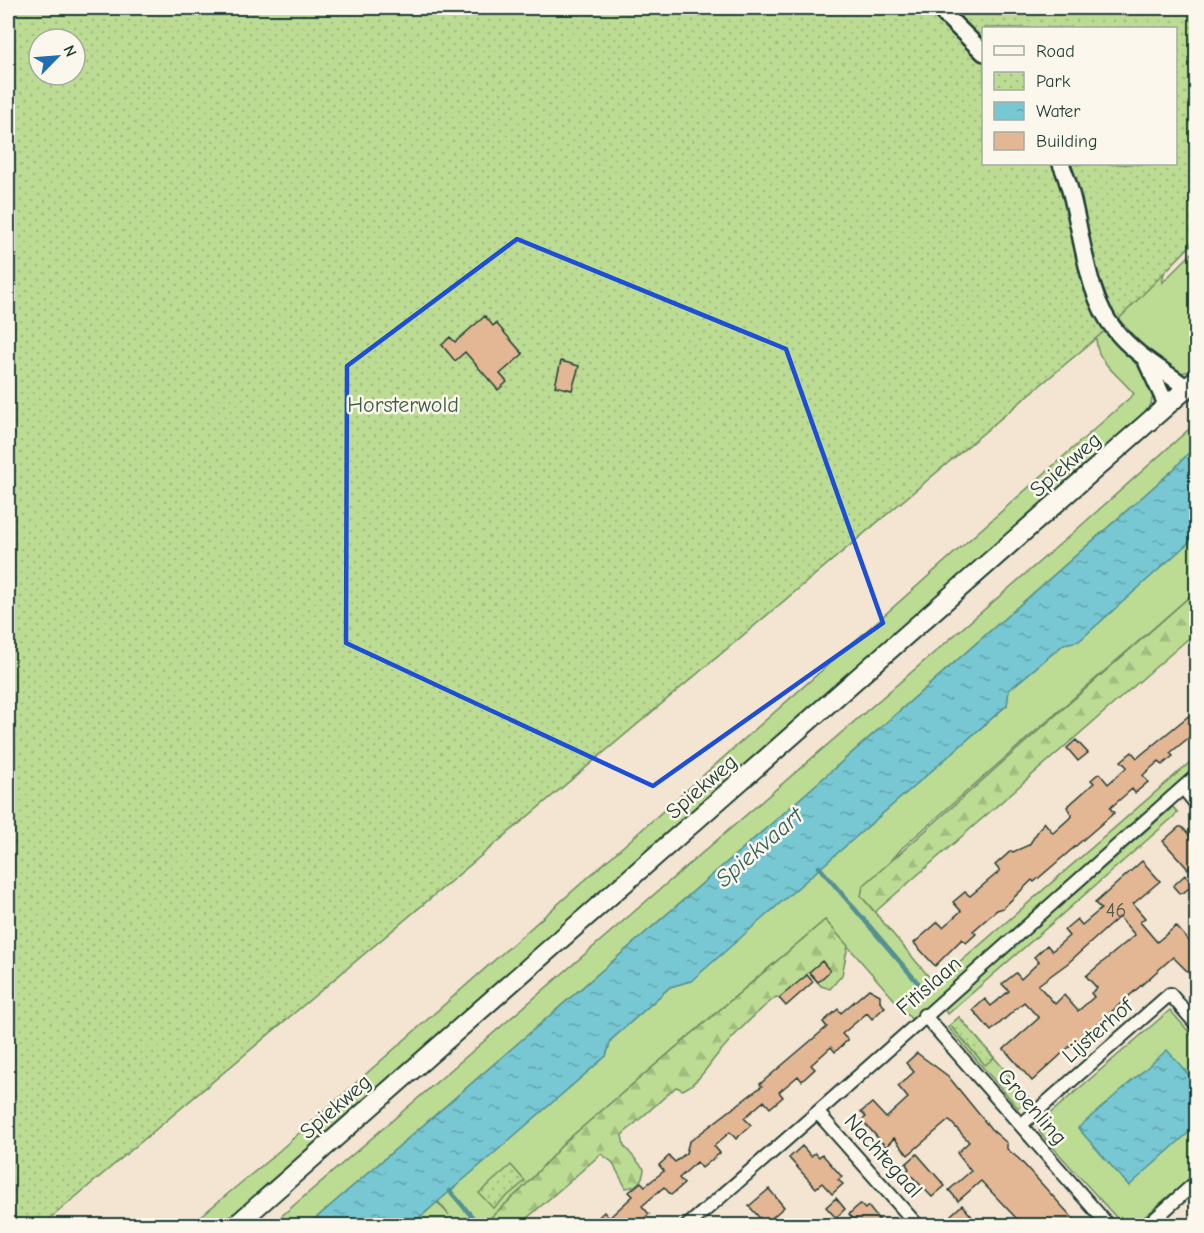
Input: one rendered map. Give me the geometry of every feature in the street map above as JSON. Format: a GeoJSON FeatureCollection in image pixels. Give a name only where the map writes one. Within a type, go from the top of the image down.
{"type":"FeatureCollection","features":[{"type":"Feature","properties":{"kind":"main road","name":"Spiekweg"},"geometry":{"type":"LineString","coordinates":[[235,1226],[1192,384]]}},
{"type":"Feature","properties":{"kind":"street"},"geometry":{"type":"LineString","coordinates":[[938,8],[982,51]]}},
{"type":"Feature","properties":{"kind":"street"},"geometry":{"type":"LineString","coordinates":[[1061,165],[1070,184],[1092,284],[1102,311],[1115,331],[1147,363],[1192,384]]}},
{"type":"Feature","properties":{"kind":"street"},"geometry":{"type":"LineString","coordinates":[[1147,363],[1167,406]]}},
{"type":"Feature","properties":{"kind":"street","name":"Fitislaan"},"geometry":{"type":"LineString","coordinates":[[687,1226],[818,1113],[924,1015],[1197,776]]}},
{"type":"Feature","properties":{"kind":"street"},"geometry":{"type":"LineString","coordinates":[[1183,788],[1197,804]]}},
{"type":"Feature","properties":{"kind":"street","name":"Lijsterhof"},"geometry":{"type":"LineString","coordinates":[[1022,1125],[1170,994],[1197,1024]]}},
{"type":"Feature","properties":{"kind":"street","name":"Groenling"},"geometry":{"type":"LineString","coordinates":[[924,1015],[1109,1226]]}},
{"type":"Feature","properties":{"kind":"street","name":"Nachtegaal"},"geometry":{"type":"LineString","coordinates":[[818,1113],[918,1226]]}},
{"type":"Feature","properties":{"kind":"street"},"geometry":{"type":"LineString","coordinates":[[1147,1226],[1197,1182]]}},
{"type":"Feature","properties":{"kind":"highlighted area"},"geometry":{"type":"Polygon","coordinates":[[[517,239],[786,349],[883,623],[653,786],[346,643],[347,366],[517,239]]]}},
{"type":"Feature","properties":{"kind":"green space","name":"Horsterwold"},"geometry":{"type":"Polygon","coordinates":[[[8,8],[1196,8],[1196,240],[1119,319],[41,1226],[8,1225],[8,8]]]}},
{"type":"Feature","properties":{"kind":"green space"},"geometry":{"type":"Polygon","coordinates":[[[1196,112],[1162,283],[1196,249],[1196,369],[1181,373],[1170,369],[1152,355],[1111,310],[1173,165],[1177,165],[1177,156],[1196,112]]]}},
{"type":"Feature","properties":{"kind":"green space"},"geometry":{"type":"Polygon","coordinates":[[[1024,235],[1148,378],[1154,392],[1149,411],[224,1225],[189,1226],[271,1158],[1134,394],[1100,356],[1096,338],[1098,326],[1024,235]]]}},
{"type":"Feature","properties":{"kind":"green space"},"geometry":{"type":"Polygon","coordinates":[[[1196,423],[1196,445],[1174,469],[778,818],[308,1225],[270,1226],[1075,531],[1196,423]]]}},
{"type":"Feature","properties":{"kind":"green space"},"geometry":{"type":"Polygon","coordinates":[[[1196,536],[1196,591],[902,848],[861,896],[935,984],[1196,757],[1196,770],[912,1020],[825,920],[565,1142],[524,1187],[488,1220],[493,1225],[411,1226],[437,1202],[449,1215],[437,1200],[606,1056],[611,1040],[670,987],[691,980],[1007,705],[1009,690],[1064,644],[1079,640],[1196,536]]]}},
{"type":"Feature","properties":{"kind":"green space"},"geometry":{"type":"Polygon","coordinates":[[[1196,591],[1196,632],[875,912],[861,896],[863,886],[1196,591]]]}},
{"type":"Feature","properties":{"kind":"green space"},"geometry":{"type":"Polygon","coordinates":[[[1173,807],[1178,813],[948,1014],[943,1009],[1173,807]]]}},
{"type":"Feature","properties":{"kind":"green space"},"geometry":{"type":"Polygon","coordinates":[[[825,920],[848,946],[842,975],[830,989],[821,986],[809,972],[785,1000],[776,997],[753,1017],[694,1083],[683,1090],[676,1087],[622,1135],[624,1146],[644,1169],[639,1183],[626,1188],[612,1162],[601,1154],[519,1225],[493,1225],[488,1220],[524,1187],[565,1142],[825,920]]]}},
{"type":"Feature","properties":{"kind":"green space"},"geometry":{"type":"Polygon","coordinates":[[[1170,1010],[1196,1040],[1196,1176],[1174,1196],[1171,1194],[1135,1225],[1123,1225],[1040,1133],[1038,1124],[1170,1010]]]}},
{"type":"Feature","properties":{"kind":"green space"},"geometry":{"type":"Polygon","coordinates":[[[959,1017],[1030,1099],[1018,1108],[948,1027],[959,1017]]]}},
{"type":"Feature","properties":{"kind":"green space"},"geometry":{"type":"Polygon","coordinates":[[[959,1017],[994,1058],[985,1065],[950,1025],[959,1017]]]}},
{"type":"Feature","properties":{"kind":"green space"},"geometry":{"type":"Polygon","coordinates":[[[511,1165],[525,1181],[493,1208],[479,1193],[511,1165]]]}},
{"type":"Feature","properties":{"kind":"water","name":"Spiekvaart"},"geometry":{"type":"Polygon","coordinates":[[[1196,445],[1196,536],[1079,641],[1064,644],[1009,690],[1007,705],[691,981],[670,987],[611,1040],[606,1056],[411,1225],[308,1225],[778,818],[1174,469],[1196,445]]]}},
{"type":"Feature","properties":{"kind":"water"},"geometry":{"type":"Polygon","coordinates":[[[1167,1050],[1196,1083],[1196,1126],[1129,1186],[1078,1128],[1167,1050]]]}},
{"type":"Feature","properties":{"kind":"building"},"geometry":{"type":"Polygon","coordinates":[[[485,316],[493,326],[496,323],[523,354],[500,374],[507,382],[498,390],[465,352],[455,361],[442,345],[450,337],[455,342],[485,316]]]}},
{"type":"Feature","properties":{"kind":"building"},"geometry":{"type":"Polygon","coordinates":[[[561,361],[579,366],[572,390],[555,386],[561,361]]]}},
{"type":"Feature","properties":{"kind":"building"},"geometry":{"type":"Polygon","coordinates":[[[1197,709],[1197,731],[1170,753],[1173,756],[1162,765],[1159,761],[1143,775],[1148,782],[1135,793],[1132,789],[1110,808],[1114,813],[973,931],[976,934],[966,943],[962,939],[935,966],[914,943],[938,922],[943,927],[961,911],[953,902],[965,892],[970,896],[1000,871],[995,865],[1011,851],[1029,845],[1044,822],[1053,833],[1072,816],[1067,807],[1094,783],[1091,780],[1099,773],[1108,784],[1127,767],[1121,761],[1132,752],[1137,758],[1197,709]]]}},
{"type":"Feature","properties":{"kind":"building"},"geometry":{"type":"Polygon","coordinates":[[[1076,740],[1088,753],[1078,761],[1067,748],[1076,740]]]}},
{"type":"Feature","properties":{"kind":"building"},"geometry":{"type":"Polygon","coordinates":[[[1182,827],[1197,843],[1197,862],[1188,869],[1163,841],[1182,827]]]}},
{"type":"Feature","properties":{"kind":"building"},"geometry":{"type":"Polygon","coordinates":[[[1142,861],[1160,881],[1133,904],[1145,918],[1140,922],[1157,942],[1176,926],[1190,942],[1197,936],[1197,981],[1173,957],[1032,1081],[1004,1049],[1039,1018],[1024,1002],[991,1031],[973,1010],[985,999],[991,1006],[1009,991],[1002,984],[1016,973],[1021,979],[1039,962],[1034,957],[1047,945],[1052,951],[1069,936],[1064,930],[1077,919],[1082,925],[1101,909],[1095,903],[1142,861]],[[1119,917],[1068,963],[1038,985],[1055,1004],[1064,995],[1078,1011],[1094,997],[1091,993],[1097,988],[1086,976],[1135,935],[1119,917]]]}},
{"type":"Feature","properties":{"kind":"building"},"geometry":{"type":"Polygon","coordinates":[[[1185,875],[1193,885],[1183,893],[1179,893],[1173,886],[1185,875]]]}},
{"type":"Feature","properties":{"kind":"building"},"geometry":{"type":"Polygon","coordinates":[[[822,961],[830,971],[818,982],[809,972],[822,961]]]}},
{"type":"Feature","properties":{"kind":"building"},"geometry":{"type":"Polygon","coordinates":[[[807,975],[813,982],[786,1006],[779,998],[807,975]]]}},
{"type":"Feature","properties":{"kind":"building"},"geometry":{"type":"Polygon","coordinates":[[[869,989],[880,995],[880,1002],[885,1007],[872,1019],[867,1013],[842,1034],[848,1040],[835,1052],[831,1047],[811,1065],[815,1069],[802,1081],[798,1076],[779,1092],[783,1097],[770,1108],[764,1101],[744,1118],[751,1125],[736,1139],[730,1132],[714,1146],[720,1153],[702,1168],[697,1162],[679,1178],[684,1184],[671,1195],[664,1187],[642,1206],[649,1214],[637,1226],[589,1226],[604,1212],[609,1218],[633,1196],[629,1192],[641,1182],[645,1186],[664,1171],[659,1165],[669,1156],[675,1162],[686,1153],[689,1142],[762,1086],[760,1084],[827,1027],[823,1022],[838,1009],[841,1013],[869,989]]]}},
{"type":"Feature","properties":{"kind":"building"},"geometry":{"type":"Polygon","coordinates":[[[917,1053],[948,1076],[991,1129],[1007,1143],[1007,1149],[1019,1159],[1080,1226],[1010,1226],[1017,1219],[981,1181],[958,1201],[949,1190],[971,1171],[957,1153],[969,1142],[949,1120],[908,1155],[894,1138],[886,1147],[862,1120],[866,1117],[861,1112],[872,1103],[886,1118],[908,1098],[898,1086],[914,1072],[906,1063],[917,1053]]]}},
{"type":"Feature","properties":{"kind":"building"},"geometry":{"type":"Polygon","coordinates":[[[802,1146],[811,1156],[815,1153],[819,1157],[822,1154],[842,1177],[838,1180],[843,1184],[832,1194],[822,1183],[816,1188],[789,1158],[802,1146]]]}},
{"type":"Feature","properties":{"kind":"building"},"geometry":{"type":"Polygon","coordinates":[[[917,1154],[945,1186],[932,1197],[907,1171],[909,1169],[906,1164],[917,1154]]]}},
{"type":"Feature","properties":{"kind":"building"},"geometry":{"type":"Polygon","coordinates":[[[769,1189],[784,1207],[765,1224],[749,1206],[769,1189]]]}},
{"type":"Feature","properties":{"kind":"building"},"geometry":{"type":"Polygon","coordinates":[[[836,1198],[845,1209],[836,1218],[826,1207],[836,1198]]]}},
{"type":"Feature","properties":{"kind":"building"},"geometry":{"type":"Polygon","coordinates":[[[860,1204],[865,1209],[868,1206],[884,1226],[859,1226],[849,1214],[860,1204]]]}},
{"type":"Feature","properties":{"kind":"building"},"geometry":{"type":"Polygon","coordinates":[[[962,1205],[980,1226],[956,1226],[951,1215],[962,1205]]]}},
{"type":"Feature","properties":{"kind":"waterway"},"geometry":{"type":"LineString","coordinates":[[819,867],[924,990]]}},
{"type":"Feature","properties":{"kind":"waterway"},"geometry":{"type":"LineString","coordinates":[[450,1191],[480,1226]]}}]}
